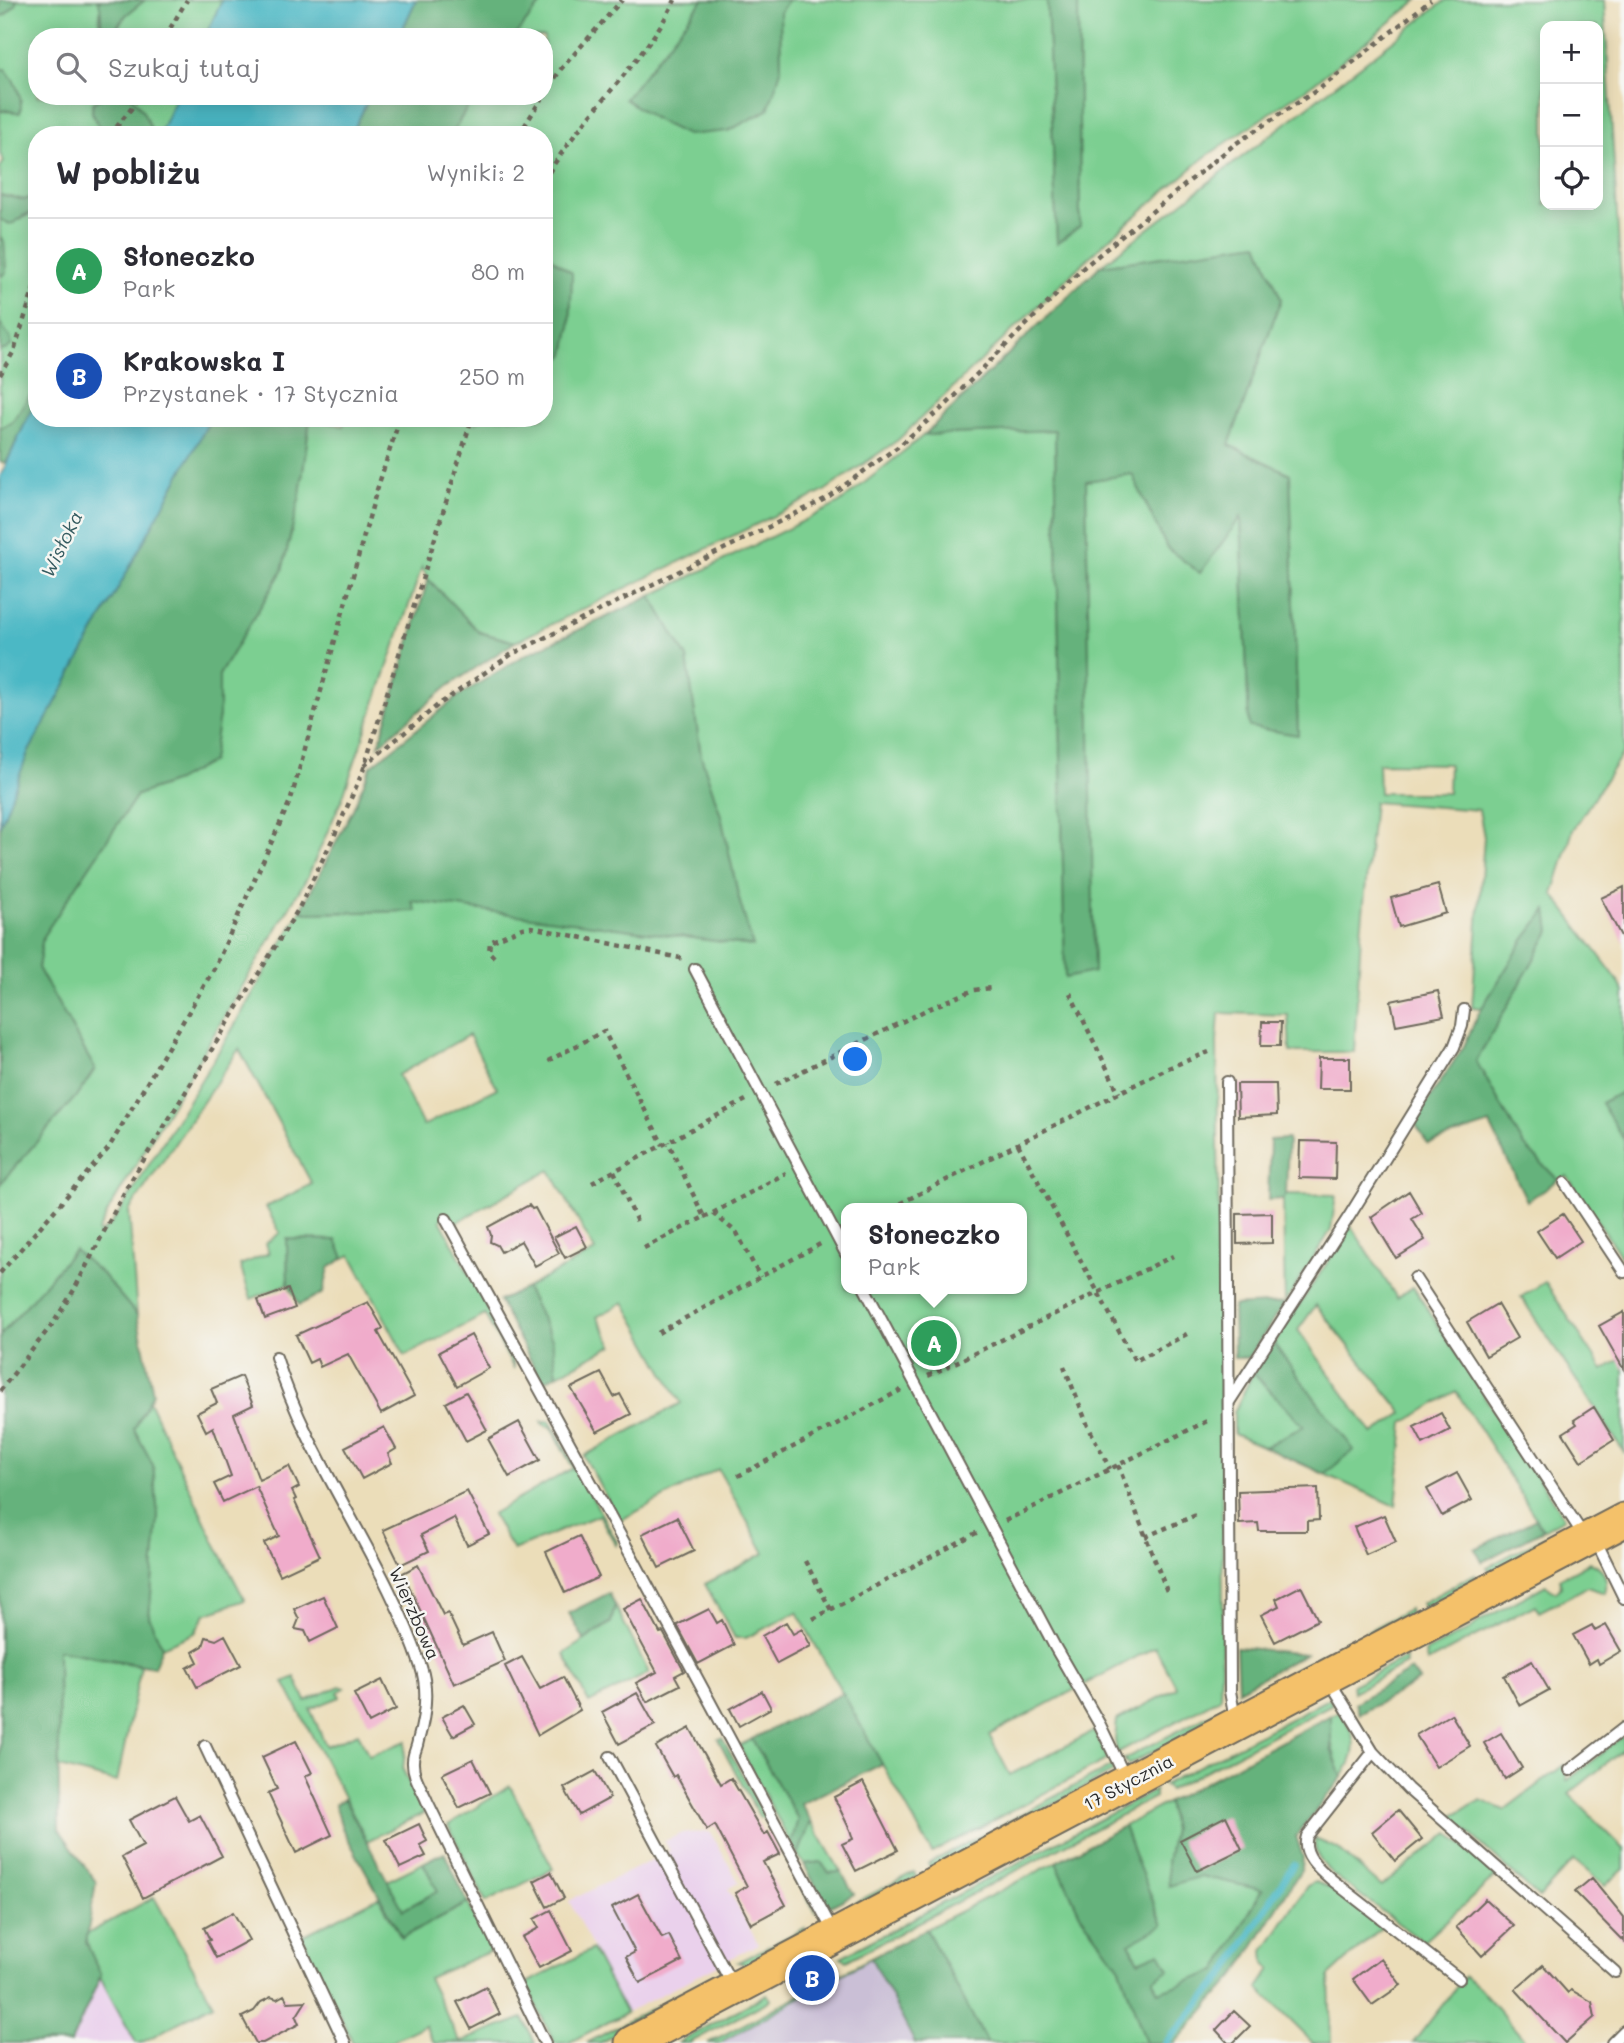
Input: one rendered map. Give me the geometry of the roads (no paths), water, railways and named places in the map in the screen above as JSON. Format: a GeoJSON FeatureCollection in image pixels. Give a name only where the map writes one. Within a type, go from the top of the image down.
{"type":"FeatureCollection","features":[{"type":"Feature","properties":{"kind":"main road","name":"17 Stycznia"},"geometry":{"type":"LineString","coordinates":[[632,2043],[1624,1520]]}},
{"type":"Feature","properties":{"kind":"lane"},"geometry":{"type":"LineString","coordinates":[[695,969],[841,1243]]}},
{"type":"Feature","properties":{"kind":"lane"},"geometry":{"type":"LineString","coordinates":[[1229,1402],[1454,1047],[1462,1026],[1464,1010]]}},
{"type":"Feature","properties":{"kind":"lane"},"geometry":{"type":"LineString","coordinates":[[1227,1082],[1230,1690],[1237,1725]]}},
{"type":"Feature","properties":{"kind":"lane"},"geometry":{"type":"LineString","coordinates":[[1565,1183],[1624,1272]]}},
{"type":"Feature","properties":{"kind":"lane"},"geometry":{"type":"LineString","coordinates":[[446,1219],[835,1935]]}},
{"type":"Feature","properties":{"kind":"lane"},"geometry":{"type":"LineString","coordinates":[[1415,1278],[1590,1538],[1624,1598]]}},
{"type":"Feature","properties":{"kind":"lane"},"geometry":{"type":"LineString","coordinates":[[868,1294],[1055,1647],[1100,1725],[1128,1783]]}},
{"type":"Feature","properties":{"kind":"lane","name":"Wierzbowa"},"geometry":{"type":"LineString","coordinates":[[276,1357],[297,1413],[415,1650],[422,1670],[425,1712],[414,1754],[414,1769],[544,2043]]}},
{"type":"Feature","properties":{"kind":"lane"},"geometry":{"type":"LineString","coordinates":[[1328,1678],[1373,1752],[1408,1789],[1615,1972]]}},
{"type":"Feature","properties":{"kind":"lane"},"geometry":{"type":"LineString","coordinates":[[1570,1770],[1624,1728]]}},
{"type":"Feature","properties":{"kind":"lane"},"geometry":{"type":"LineString","coordinates":[[205,1746],[345,2043]]}},
{"type":"Feature","properties":{"kind":"lane"},"geometry":{"type":"LineString","coordinates":[[1373,1752],[1307,1836],[1305,1841],[1308,1852],[1314,1863],[1332,1880],[1459,1979]]}},
{"type":"Feature","properties":{"kind":"lane"},"geometry":{"type":"LineString","coordinates":[[610,1757],[734,1988]]}},
{"type":"Feature","properties":{"kind":"lane"},"geometry":{"type":"LineString","coordinates":[[1612,2043],[1624,2031]]}},
{"type":"Feature","properties":{"kind":"water"},"geometry":{"type":"Polygon","coordinates":[[[222,0],[416,0],[403,28],[209,28],[222,0]]]}},
{"type":"Feature","properties":{"kind":"water"},"geometry":{"type":"Polygon","coordinates":[[[173,105],[366,105],[355,126],[163,126],[173,105]]]}},
{"type":"Feature","properties":{"kind":"water","name":"Wisłoka"},"geometry":{"type":"Polygon","coordinates":[[[28,417],[28,427],[206,427],[28,753],[0,826],[0,477],[28,417]]]}},
{"type":"Feature","properties":{"kind":"waterway"},"geometry":{"type":"LineString","coordinates":[[1166,2043],[1226,1973],[1293,1865]]}},
{"type":"Feature","properties":{"kind":"place","name":"Słoneczko"},"geometry":{"type":"Point","coordinates":[934,1343]}},
{"type":"Feature","properties":{"kind":"place","name":"Krakowska I"},"geometry":{"type":"Point","coordinates":[812,1978]}}]}
